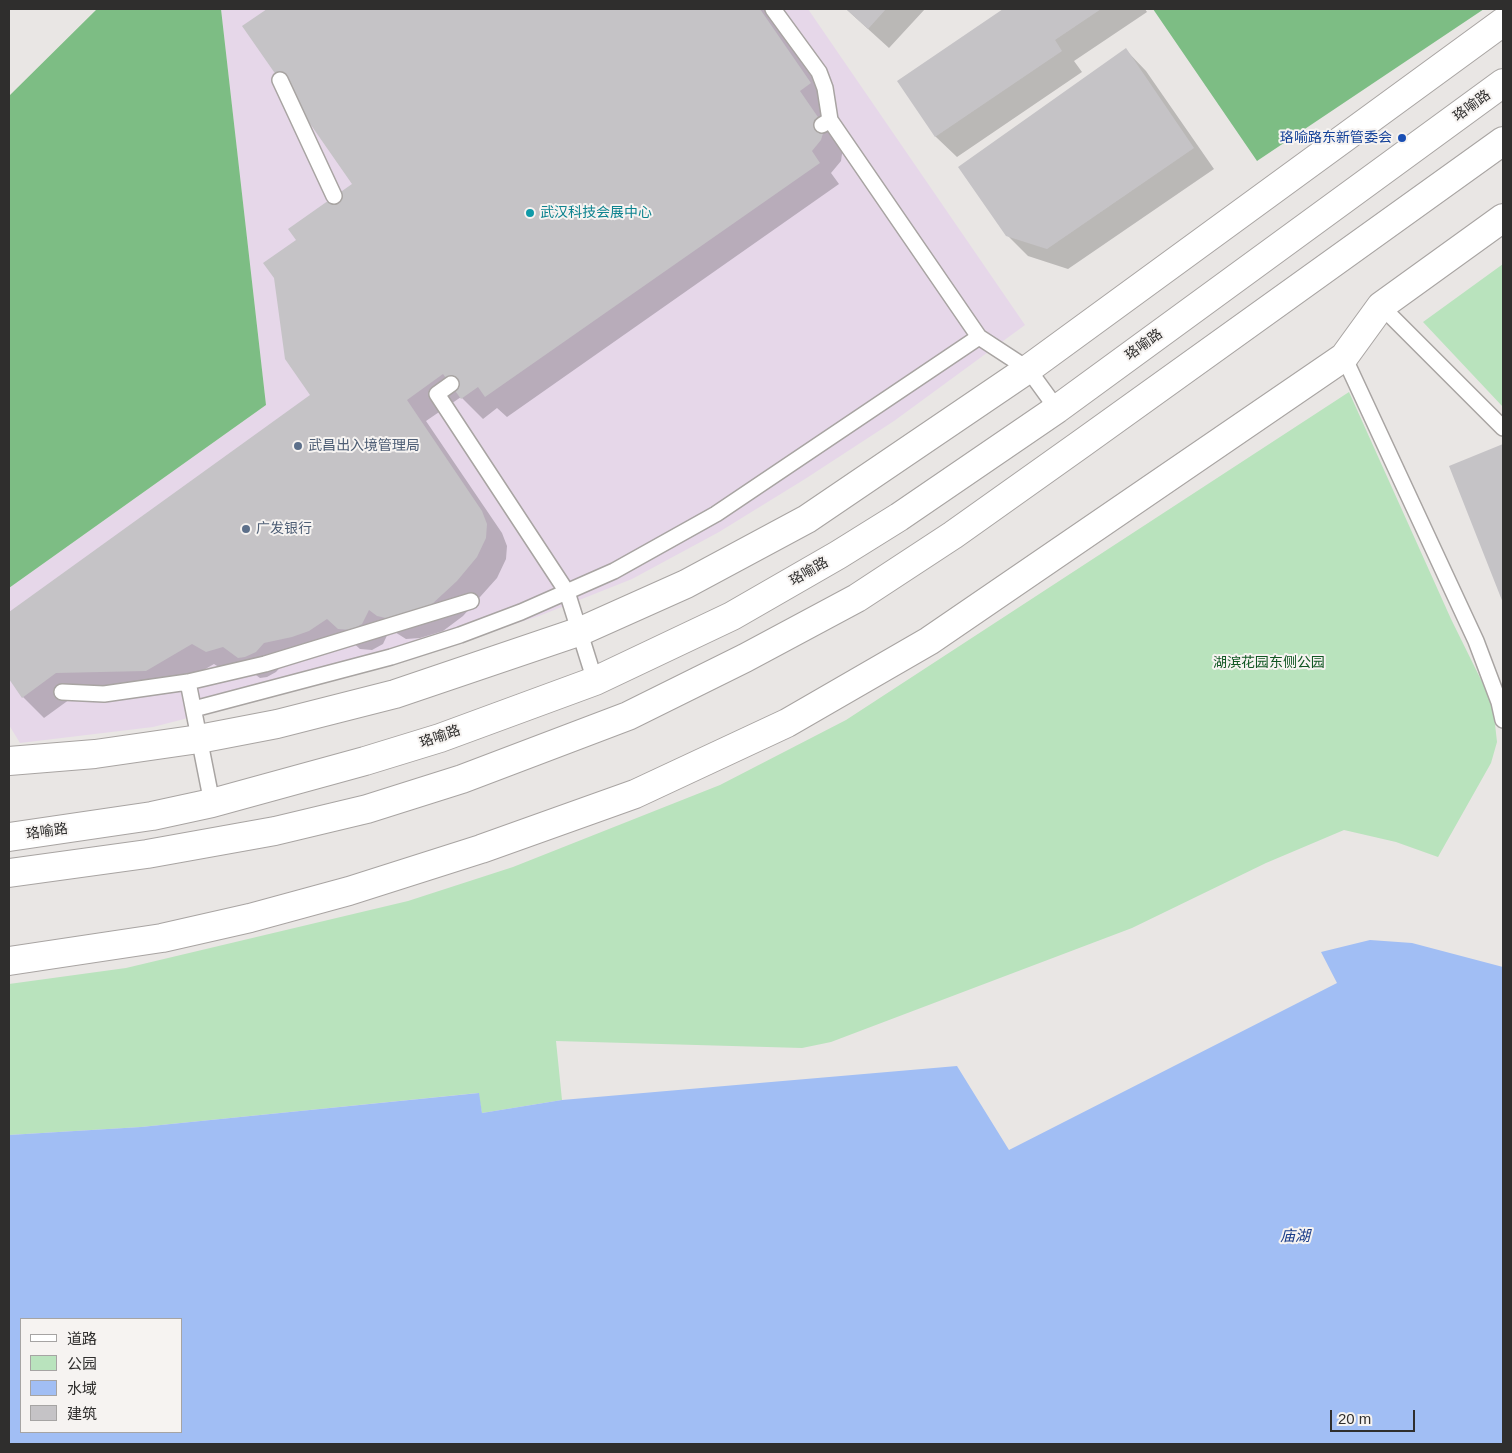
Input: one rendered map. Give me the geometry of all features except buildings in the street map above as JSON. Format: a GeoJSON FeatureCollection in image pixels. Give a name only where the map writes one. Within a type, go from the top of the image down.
{"type":"FeatureCollection","features":[{"type":"Feature","properties":{"kind":"main road"},"geometry":{"type":"LineString","coordinates":[[9,761],[95,754],[199,738],[277,724],[395,694],[581,631],[686,584],[807,519],[1028,369],[1503,22]]}},
{"type":"Feature","properties":{"kind":"main road","name":"珞喻路"},"geometry":{"type":"LineString","coordinates":[[9,837],[152,816],[212,803],[365,762],[440,738],[595,681],[732,616],[838,555],[899,517],[1057,409],[1503,83]]}},
{"type":"Feature","properties":{"kind":"main road"},"geometry":{"type":"LineString","coordinates":[[9,873],[147,854],[255,835],[367,809],[462,779],[628,716],[745,658],[857,598],[953,535],[1503,141]]}},
{"type":"Feature","properties":{"kind":"main road"},"geometry":{"type":"LineString","coordinates":[[9,961],[162,938],[250,918],[349,891],[481,849],[635,794],[787,723],[929,641],[1344,357],[1381,306],[1503,218]]}},
{"type":"Feature","properties":{"kind":"lane"},"geometry":{"type":"LineString","coordinates":[[773,9],[819,72],[825,88],[826,122],[979,337],[1028,369],[1057,409]]}},
{"type":"Feature","properties":{"kind":"lane"},"geometry":{"type":"LineString","coordinates":[[280,80],[334,196]]}},
{"type":"Feature","properties":{"kind":"lane"},"geometry":{"type":"LineString","coordinates":[[1381,306],[1503,428]]}},
{"type":"Feature","properties":{"kind":"lane"},"geometry":{"type":"LineString","coordinates":[[194,709],[391,657],[469,631],[614,571],[716,514],[979,337]]}},
{"type":"Feature","properties":{"kind":"lane"},"geometry":{"type":"LineString","coordinates":[[1344,357],[1476,641],[1499,702],[1503,720]]}},
{"type":"Feature","properties":{"kind":"lane"},"geometry":{"type":"LineString","coordinates":[[451,384],[434,388],[567,592],[581,631],[595,681]]}},
{"type":"Feature","properties":{"kind":"lane"},"geometry":{"type":"LineString","coordinates":[[62,692],[104,694],[188,682],[265,664],[471,601]]}},
{"type":"Feature","properties":{"kind":"lane"},"geometry":{"type":"LineString","coordinates":[[188,682],[212,803]]}},
{"type":"Feature","properties":{"kind":"shaded area"},"geometry":{"type":"Polygon","coordinates":[[[221,9],[808,9],[1025,325],[894,421],[805,479],[719,532],[632,579],[539,616],[405,659],[274,696],[153,727],[20,743],[9,725],[9,588],[266,405],[221,9]]]}},
{"type":"Feature","properties":{"kind":"green space"},"geometry":{"type":"Polygon","coordinates":[[[97,9],[221,9],[266,405],[9,588],[9,96],[97,9]]]}},
{"type":"Feature","properties":{"kind":"green space"},"geometry":{"type":"Polygon","coordinates":[[[1153,9],[1484,9],[1257,161],[1153,9]]]}},
{"type":"Feature","properties":{"kind":"green space"},"geometry":{"type":"Polygon","coordinates":[[[1503,264],[1503,407],[1423,322],[1503,264]]]}},
{"type":"Feature","properties":{"kind":"green space","name":"湖滨花园东侧公园"},"geometry":{"type":"Polygon","coordinates":[[[1349,392],[1451,619],[1489,696],[1494,715],[1497,742],[1491,763],[1438,857],[1396,842],[1344,830],[1266,863],[1132,928],[831,1042],[802,1048],[556,1041],[562,1100],[482,1113],[478,1093],[141,1127],[9,1135],[9,984],[126,968],[408,901],[513,867],[720,785],[846,720],[1349,392]]]}},
{"type":"Feature","properties":{"kind":"water","name":"庙湖"},"geometry":{"type":"Polygon","coordinates":[[[1370,940],[1412,943],[1503,967],[1503,1444],[9,1444],[9,1135],[141,1127],[479,1093],[482,1113],[562,1100],[957,1066],[1009,1150],[1337,983],[1321,952],[1370,940]]]}},
{"type":"Feature","properties":{"kind":"place","name":"珞喻路东新管委会"},"geometry":{"type":"Point","coordinates":[1402,138]}},
{"type":"Feature","properties":{"kind":"place","name":"武汉科技会展中心"},"geometry":{"type":"Point","coordinates":[530,213]}},
{"type":"Feature","properties":{"kind":"place","name":"武昌出入境管理局"},"geometry":{"type":"Point","coordinates":[298,446]}},
{"type":"Feature","properties":{"kind":"place","name":"广发银行"},"geometry":{"type":"Point","coordinates":[246,529]}}]}
